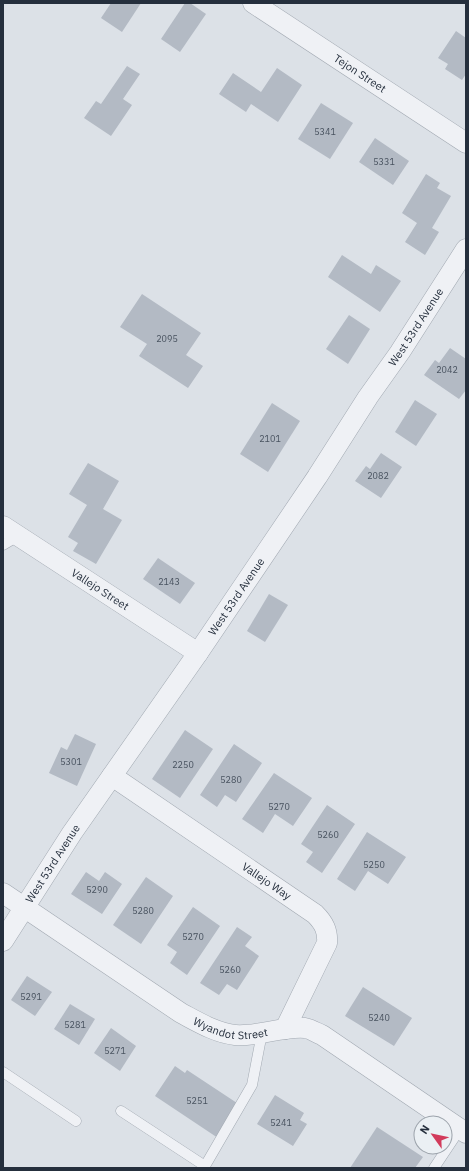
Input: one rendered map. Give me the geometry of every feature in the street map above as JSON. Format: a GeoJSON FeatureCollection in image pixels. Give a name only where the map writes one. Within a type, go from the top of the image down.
{"type":"FeatureCollection","features":[{"type":"Feature","properties":{"kind":"street","name":"Tejon Street"},"geometry":{"type":"LineString","coordinates":[[253,3],[466,143]]}},
{"type":"Feature","properties":{"kind":"street","name":"West 53rd Avenue"},"geometry":{"type":"LineString","coordinates":[[3,941],[72,833],[198,653],[317,477],[466,249]]}},
{"type":"Feature","properties":{"kind":"street","name":"Vallejo Street"},"geometry":{"type":"LineString","coordinates":[[8,536],[198,653]]}},
{"type":"Feature","properties":{"kind":"street","name":"Vallejo Way"},"geometry":{"type":"LineString","coordinates":[[112,776],[321,919],[326,931],[327,943],[285,1029]]}},
{"type":"Feature","properties":{"kind":"street","name":"Wyandot Street"},"geometry":{"type":"LineString","coordinates":[[3,892],[181,1013],[226,1034],[249,1035],[285,1029],[306,1028],[322,1035],[463,1131]]}},
{"type":"Feature","properties":{"kind":"lane"},"geometry":{"type":"LineString","coordinates":[[121,1111],[205,1166],[252,1085],[262,1033]]}},
{"type":"Feature","properties":{"kind":"lane"},"geometry":{"type":"LineString","coordinates":[[3,1072],[76,1120]]}},
{"type":"Feature","properties":{"kind":"lane"},"geometry":{"type":"LineString","coordinates":[[434,1168],[463,1131]]}},
{"type":"Feature","properties":{"kind":"building"},"geometry":{"type":"Polygon","coordinates":[[[111,3],[141,3],[122,32],[101,18],[111,3]]]}},
{"type":"Feature","properties":{"kind":"building"},"geometry":{"type":"Polygon","coordinates":[[[185,3],[190,3],[206,14],[180,52],[161,39],[185,3]]]}},
{"type":"Feature","properties":{"kind":"building"},"geometry":{"type":"Polygon","coordinates":[[[456,31],[466,38],[466,74],[462,80],[445,69],[448,64],[438,58],[456,31]]]}},
{"type":"Feature","properties":{"kind":"building"},"geometry":{"type":"Polygon","coordinates":[[[127,66],[140,74],[123,99],[132,105],[111,136],[84,118],[96,101],[101,104],[127,66]]]}},
{"type":"Feature","properties":{"kind":"building"},"geometry":{"type":"Polygon","coordinates":[[[277,68],[302,85],[278,122],[251,104],[246,112],[219,94],[233,73],[261,92],[277,68]]]}},
{"type":"Feature","properties":{"kind":"building"},"geometry":{"type":"Polygon","coordinates":[[[321,103],[353,123],[330,159],[298,139],[321,103]]]}},
{"type":"Feature","properties":{"kind":"building"},"geometry":{"type":"Polygon","coordinates":[[[375,138],[409,161],[393,185],[359,162],[375,138]]]}},
{"type":"Feature","properties":{"kind":"building"},"geometry":{"type":"Polygon","coordinates":[[[426,174],[440,183],[437,188],[451,196],[432,228],[439,232],[425,255],[405,242],[417,223],[402,213],[426,174]]]}},
{"type":"Feature","properties":{"kind":"building"},"geometry":{"type":"Polygon","coordinates":[[[342,255],[371,274],[376,265],[401,281],[380,312],[328,277],[342,255]]]}},
{"type":"Feature","properties":{"kind":"building"},"geometry":{"type":"Polygon","coordinates":[[[142,294],[201,333],[186,355],[203,366],[188,388],[139,356],[147,344],[120,327],[142,294]]]}},
{"type":"Feature","properties":{"kind":"building"},"geometry":{"type":"Polygon","coordinates":[[[349,315],[370,329],[348,364],[326,349],[349,315]]]}},
{"type":"Feature","properties":{"kind":"building"},"geometry":{"type":"Polygon","coordinates":[[[450,348],[466,359],[466,390],[459,399],[424,375],[435,360],[439,363],[450,348]]]}},
{"type":"Feature","properties":{"kind":"building"},"geometry":{"type":"Polygon","coordinates":[[[415,400],[437,414],[416,446],[395,432],[415,400]]]}},
{"type":"Feature","properties":{"kind":"building"},"geometry":{"type":"Polygon","coordinates":[[[272,403],[300,421],[268,472],[240,454],[272,403]]]}},
{"type":"Feature","properties":{"kind":"building"},"geometry":{"type":"Polygon","coordinates":[[[381,453],[402,467],[381,498],[355,481],[366,466],[370,469],[381,453]]]}},
{"type":"Feature","properties":{"kind":"building"},"geometry":{"type":"Polygon","coordinates":[[[88,463],[119,481],[103,509],[122,520],[96,564],[73,551],[78,543],[68,537],[87,505],[69,494],[88,463]]]}},
{"type":"Feature","properties":{"kind":"building"},"geometry":{"type":"Polygon","coordinates":[[[158,558],[195,583],[180,604],[143,579],[158,558]]]}},
{"type":"Feature","properties":{"kind":"building"},"geometry":{"type":"Polygon","coordinates":[[[269,594],[288,605],[265,642],[247,631],[269,594]]]}},
{"type":"Feature","properties":{"kind":"building"},"geometry":{"type":"Polygon","coordinates":[[[185,730],[213,749],[180,798],[152,779],[185,730]]]}},
{"type":"Feature","properties":{"kind":"building"},"geometry":{"type":"Polygon","coordinates":[[[75,734],[96,744],[77,786],[49,773],[61,747],[67,750],[75,734]]]}},
{"type":"Feature","properties":{"kind":"building"},"geometry":{"type":"Polygon","coordinates":[[[234,744],[262,763],[236,802],[225,795],[217,807],[200,795],[234,744]]]}},
{"type":"Feature","properties":{"kind":"building"},"geometry":{"type":"Polygon","coordinates":[[[274,773],[312,798],[293,826],[275,814],[263,833],[242,819],[274,773]]]}},
{"type":"Feature","properties":{"kind":"building"},"geometry":{"type":"Polygon","coordinates":[[[327,805],[355,824],[322,873],[306,862],[313,852],[301,844],[327,805]]]}},
{"type":"Feature","properties":{"kind":"building"},"geometry":{"type":"Polygon","coordinates":[[[367,832],[406,857],[388,884],[368,871],[355,891],[337,879],[367,832]]]}},
{"type":"Feature","properties":{"kind":"building"},"geometry":{"type":"Polygon","coordinates":[[[86,872],[99,881],[105,872],[122,884],[102,914],[71,894],[86,872]]]}},
{"type":"Feature","properties":{"kind":"building"},"geometry":{"type":"Polygon","coordinates":[[[146,877],[173,896],[141,944],[113,925],[146,877]]]}},
{"type":"Feature","properties":{"kind":"building"},"geometry":{"type":"Polygon","coordinates":[[[193,907],[220,926],[187,975],[170,963],[177,952],[167,945],[193,907]]]}},
{"type":"Feature","properties":{"kind":"building"},"geometry":{"type":"Polygon","coordinates":[[[237,927],[252,937],[245,946],[259,956],[237,990],[227,984],[219,995],[200,983],[237,927]]]}},
{"type":"Feature","properties":{"kind":"building"},"geometry":{"type":"Polygon","coordinates":[[[27,976],[52,992],[35,1016],[11,1000],[27,976]]]}},
{"type":"Feature","properties":{"kind":"building"},"geometry":{"type":"Polygon","coordinates":[[[363,987],[412,1018],[394,1046],[345,1016],[363,987]]]}},
{"type":"Feature","properties":{"kind":"building"},"geometry":{"type":"Polygon","coordinates":[[[70,1004],[95,1019],[79,1045],[54,1029],[70,1004]]]}},
{"type":"Feature","properties":{"kind":"building"},"geometry":{"type":"Polygon","coordinates":[[[111,1028],[136,1046],[120,1071],[94,1053],[111,1028]]]}},
{"type":"Feature","properties":{"kind":"building"},"geometry":{"type":"Polygon","coordinates":[[[175,1066],[185,1073],[187,1070],[240,1105],[218,1138],[155,1096],[175,1066]]]}},
{"type":"Feature","properties":{"kind":"building"},"geometry":{"type":"Polygon","coordinates":[[[275,1095],[304,1113],[300,1120],[307,1124],[293,1146],[257,1124],[275,1095]]]}},
{"type":"Feature","properties":{"kind":"building"},"geometry":{"type":"Polygon","coordinates":[[[377,1127],[413,1150],[413,1155],[420,1155],[423,1157],[415,1168],[350,1168],[377,1127]]]}}]}
